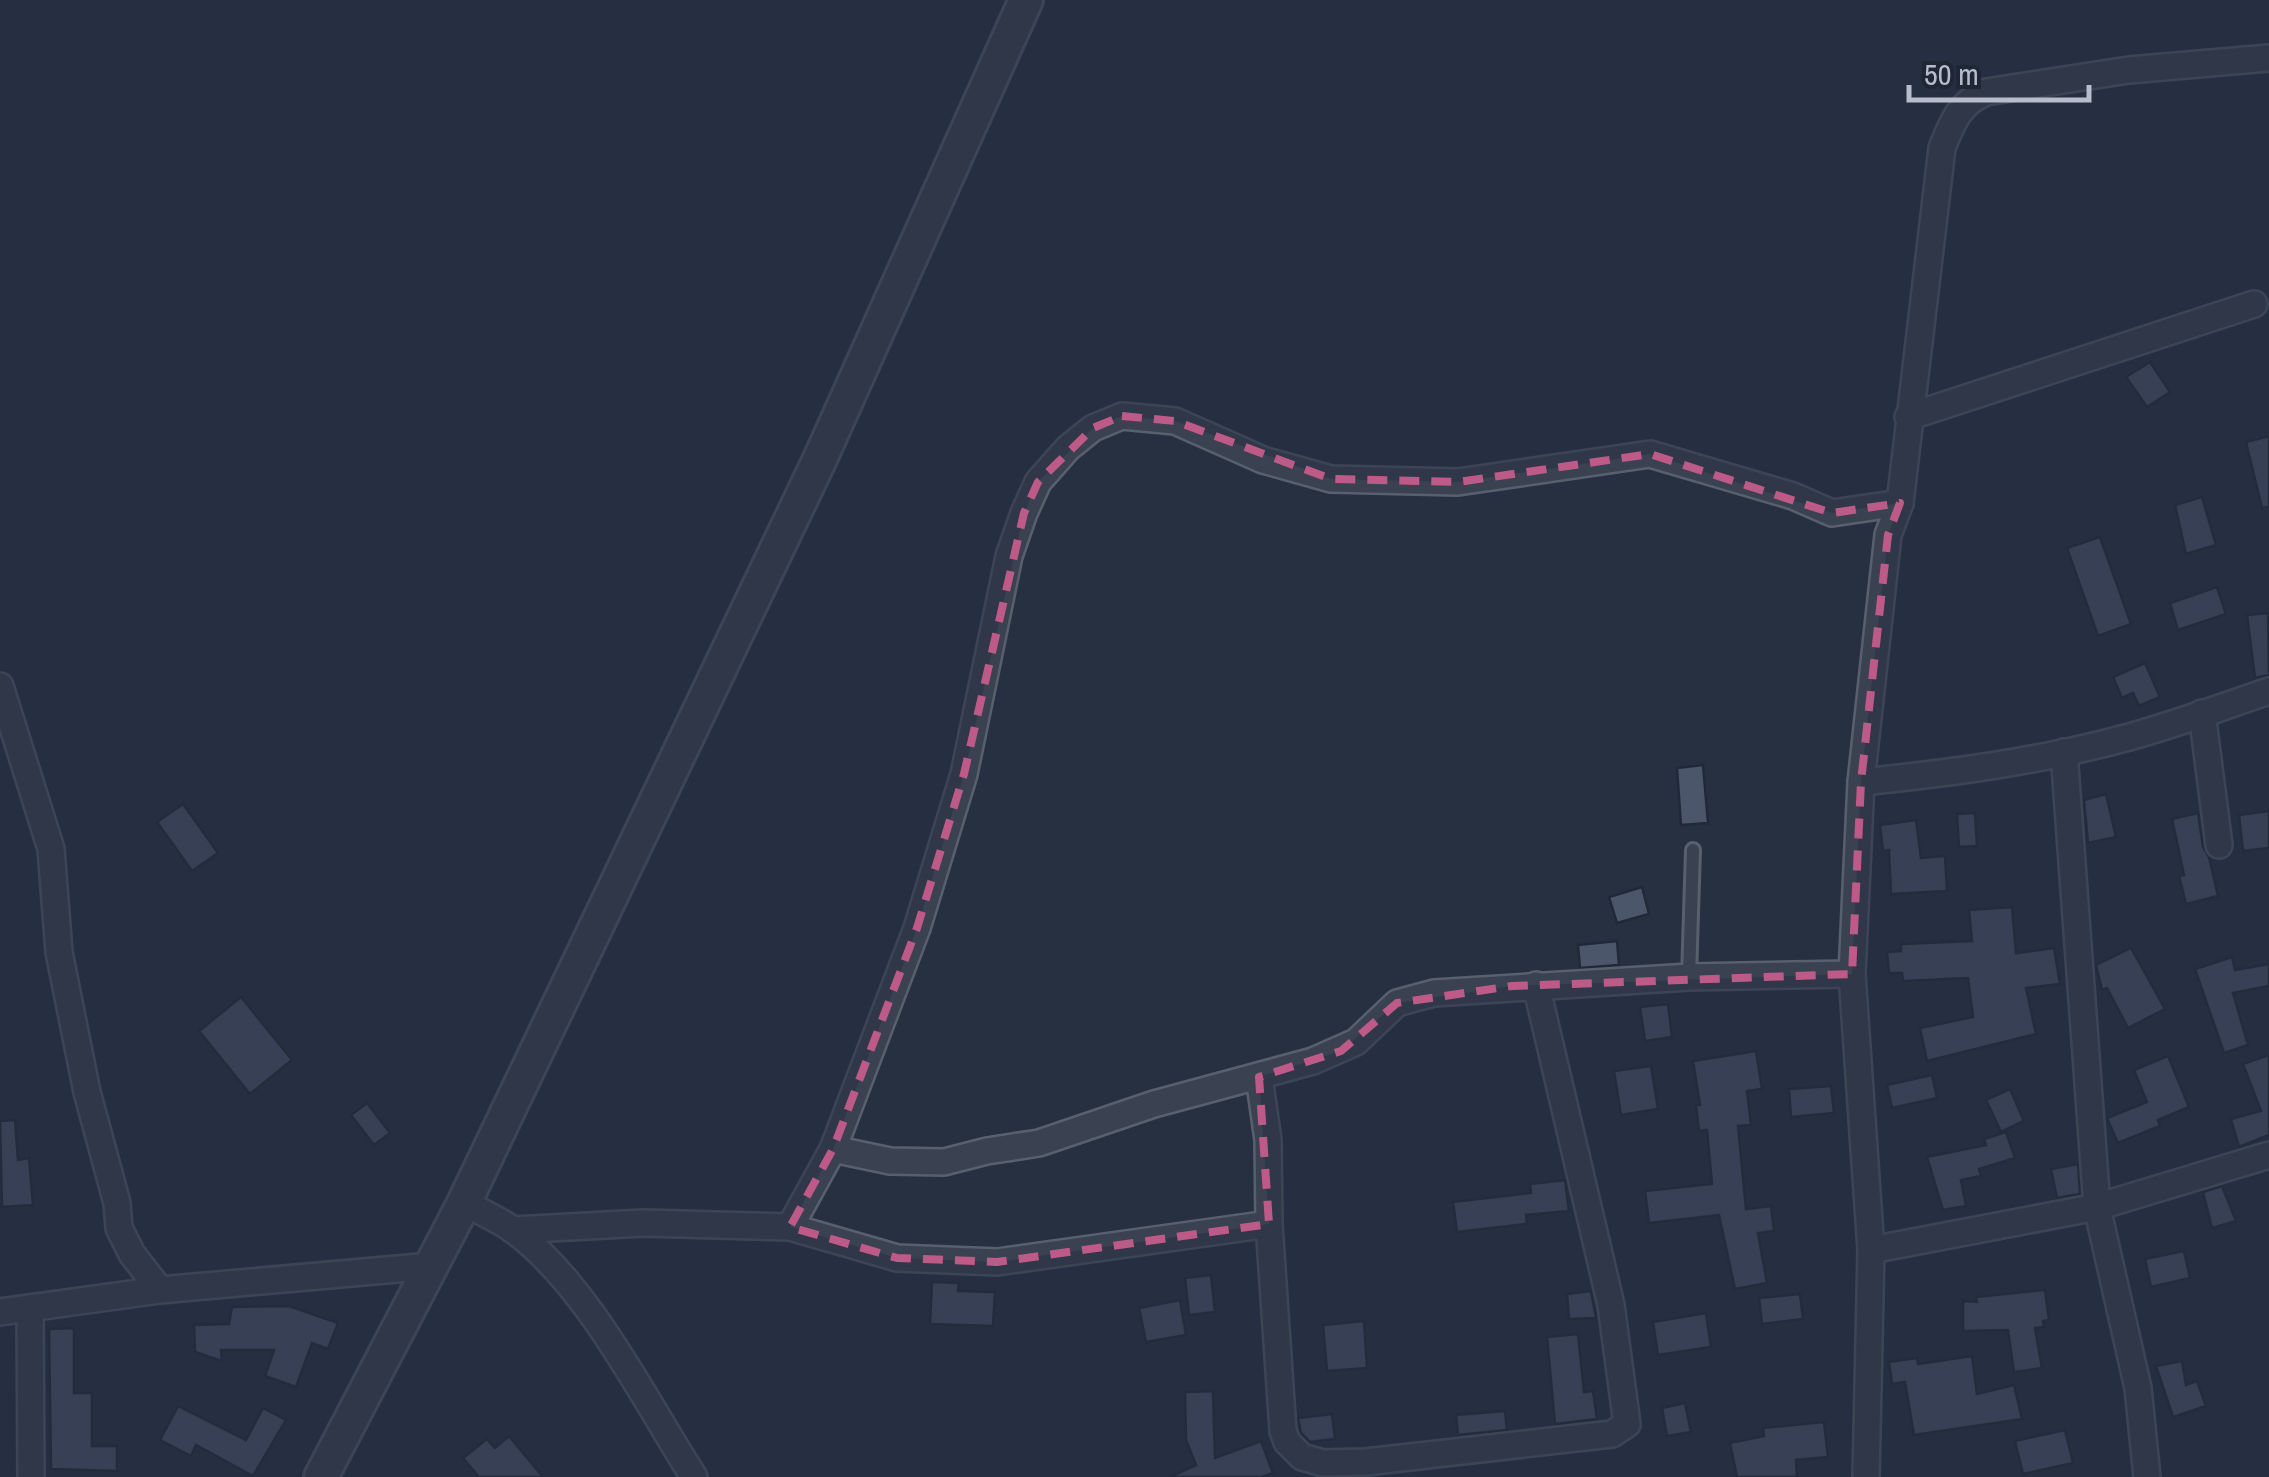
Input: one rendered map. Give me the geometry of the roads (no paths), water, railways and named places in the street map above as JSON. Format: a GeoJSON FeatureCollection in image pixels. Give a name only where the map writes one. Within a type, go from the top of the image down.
{"type":"FeatureCollection","features":[{"type":"Feature","properties":{"kind":"street"},"geometry":{"type":"LineString","coordinates":[[321,1477],[464,1203],[820,458],[1026,0]]}},
{"type":"Feature","properties":{"kind":"street"},"geometry":{"type":"LineString","coordinates":[[1866,1477],[1871,1250],[1852,974],[1861,782],[1888,535],[1900,502],[1942,148],[1955,115],[1971,98],[1986,92],[2129,70],[2269,58]]}},
{"type":"Feature","properties":{"kind":"street"},"geometry":{"type":"LineString","coordinates":[[1908,417],[2254,304]]}},
{"type":"Feature","properties":{"kind":"street"},"geometry":{"type":"LineString","coordinates":[[790,1227],[833,1149],[917,928],[964,774],[1009,556],[1024,513],[1038,482],[1068,448],[1093,428],[1122,416],[1174,421],[1263,460],[1331,479],[1458,482],[1650,454],[1793,496],[1832,513],[1900,502]]}},
{"type":"Feature","properties":{"kind":"street"},"geometry":{"type":"LineString","coordinates":[[0,686],[51,849],[60,952],[119,1228],[132,1254],[160,1290]]}},
{"type":"Feature","properties":{"kind":"street"},"geometry":{"type":"LineString","coordinates":[[1861,782],[1953,772],[2064,752],[2128,737],[2269,691]]}},
{"type":"Feature","properties":{"kind":"street"},"geometry":{"type":"LineString","coordinates":[[2202,713],[2219,845]]}},
{"type":"Feature","properties":{"kind":"street"},"geometry":{"type":"LineString","coordinates":[[2064,752],[2097,1207],[2138,1388],[2147,1477]]}},
{"type":"Feature","properties":{"kind":"street"},"geometry":{"type":"LineString","coordinates":[[833,1149],[890,1160],[944,1162],[1039,1143],[1154,1104],[1259,1077],[1341,1050],[1356,1042],[1396,1003],[1434,993],[1688,977],[1852,974]]}},
{"type":"Feature","properties":{"kind":"street"},"geometry":{"type":"LineString","coordinates":[[1259,1077],[1268,1140],[1269,1224],[1283,1432],[1287,1442],[1302,1457],[1323,1463],[1366,1462],[1612,1434],[1627,1424],[1611,1305],[1536,985]]}},
{"type":"Feature","properties":{"kind":"street"},"geometry":{"type":"LineString","coordinates":[[1871,1250],[2097,1207],[2269,1155]]}},
{"type":"Feature","properties":{"kind":"street"},"geometry":{"type":"LineString","coordinates":[[464,1203],[513,1230],[546,1259],[590,1313],[694,1477]]}},
{"type":"Feature","properties":{"kind":"street"},"geometry":{"type":"LineString","coordinates":[[513,1230],[642,1222],[790,1227],[897,1258],[997,1262],[1269,1224]]}},
{"type":"Feature","properties":{"kind":"street"},"geometry":{"type":"LineString","coordinates":[[0,1312],[160,1290],[431,1266]]}},
{"type":"Feature","properties":{"kind":"street"},"geometry":{"type":"LineString","coordinates":[[30,1308],[31,1477]]}},
{"type":"Feature","properties":{"kind":"lane"},"geometry":{"type":"LineString","coordinates":[[1688,977],[1693,850]]}}]}
